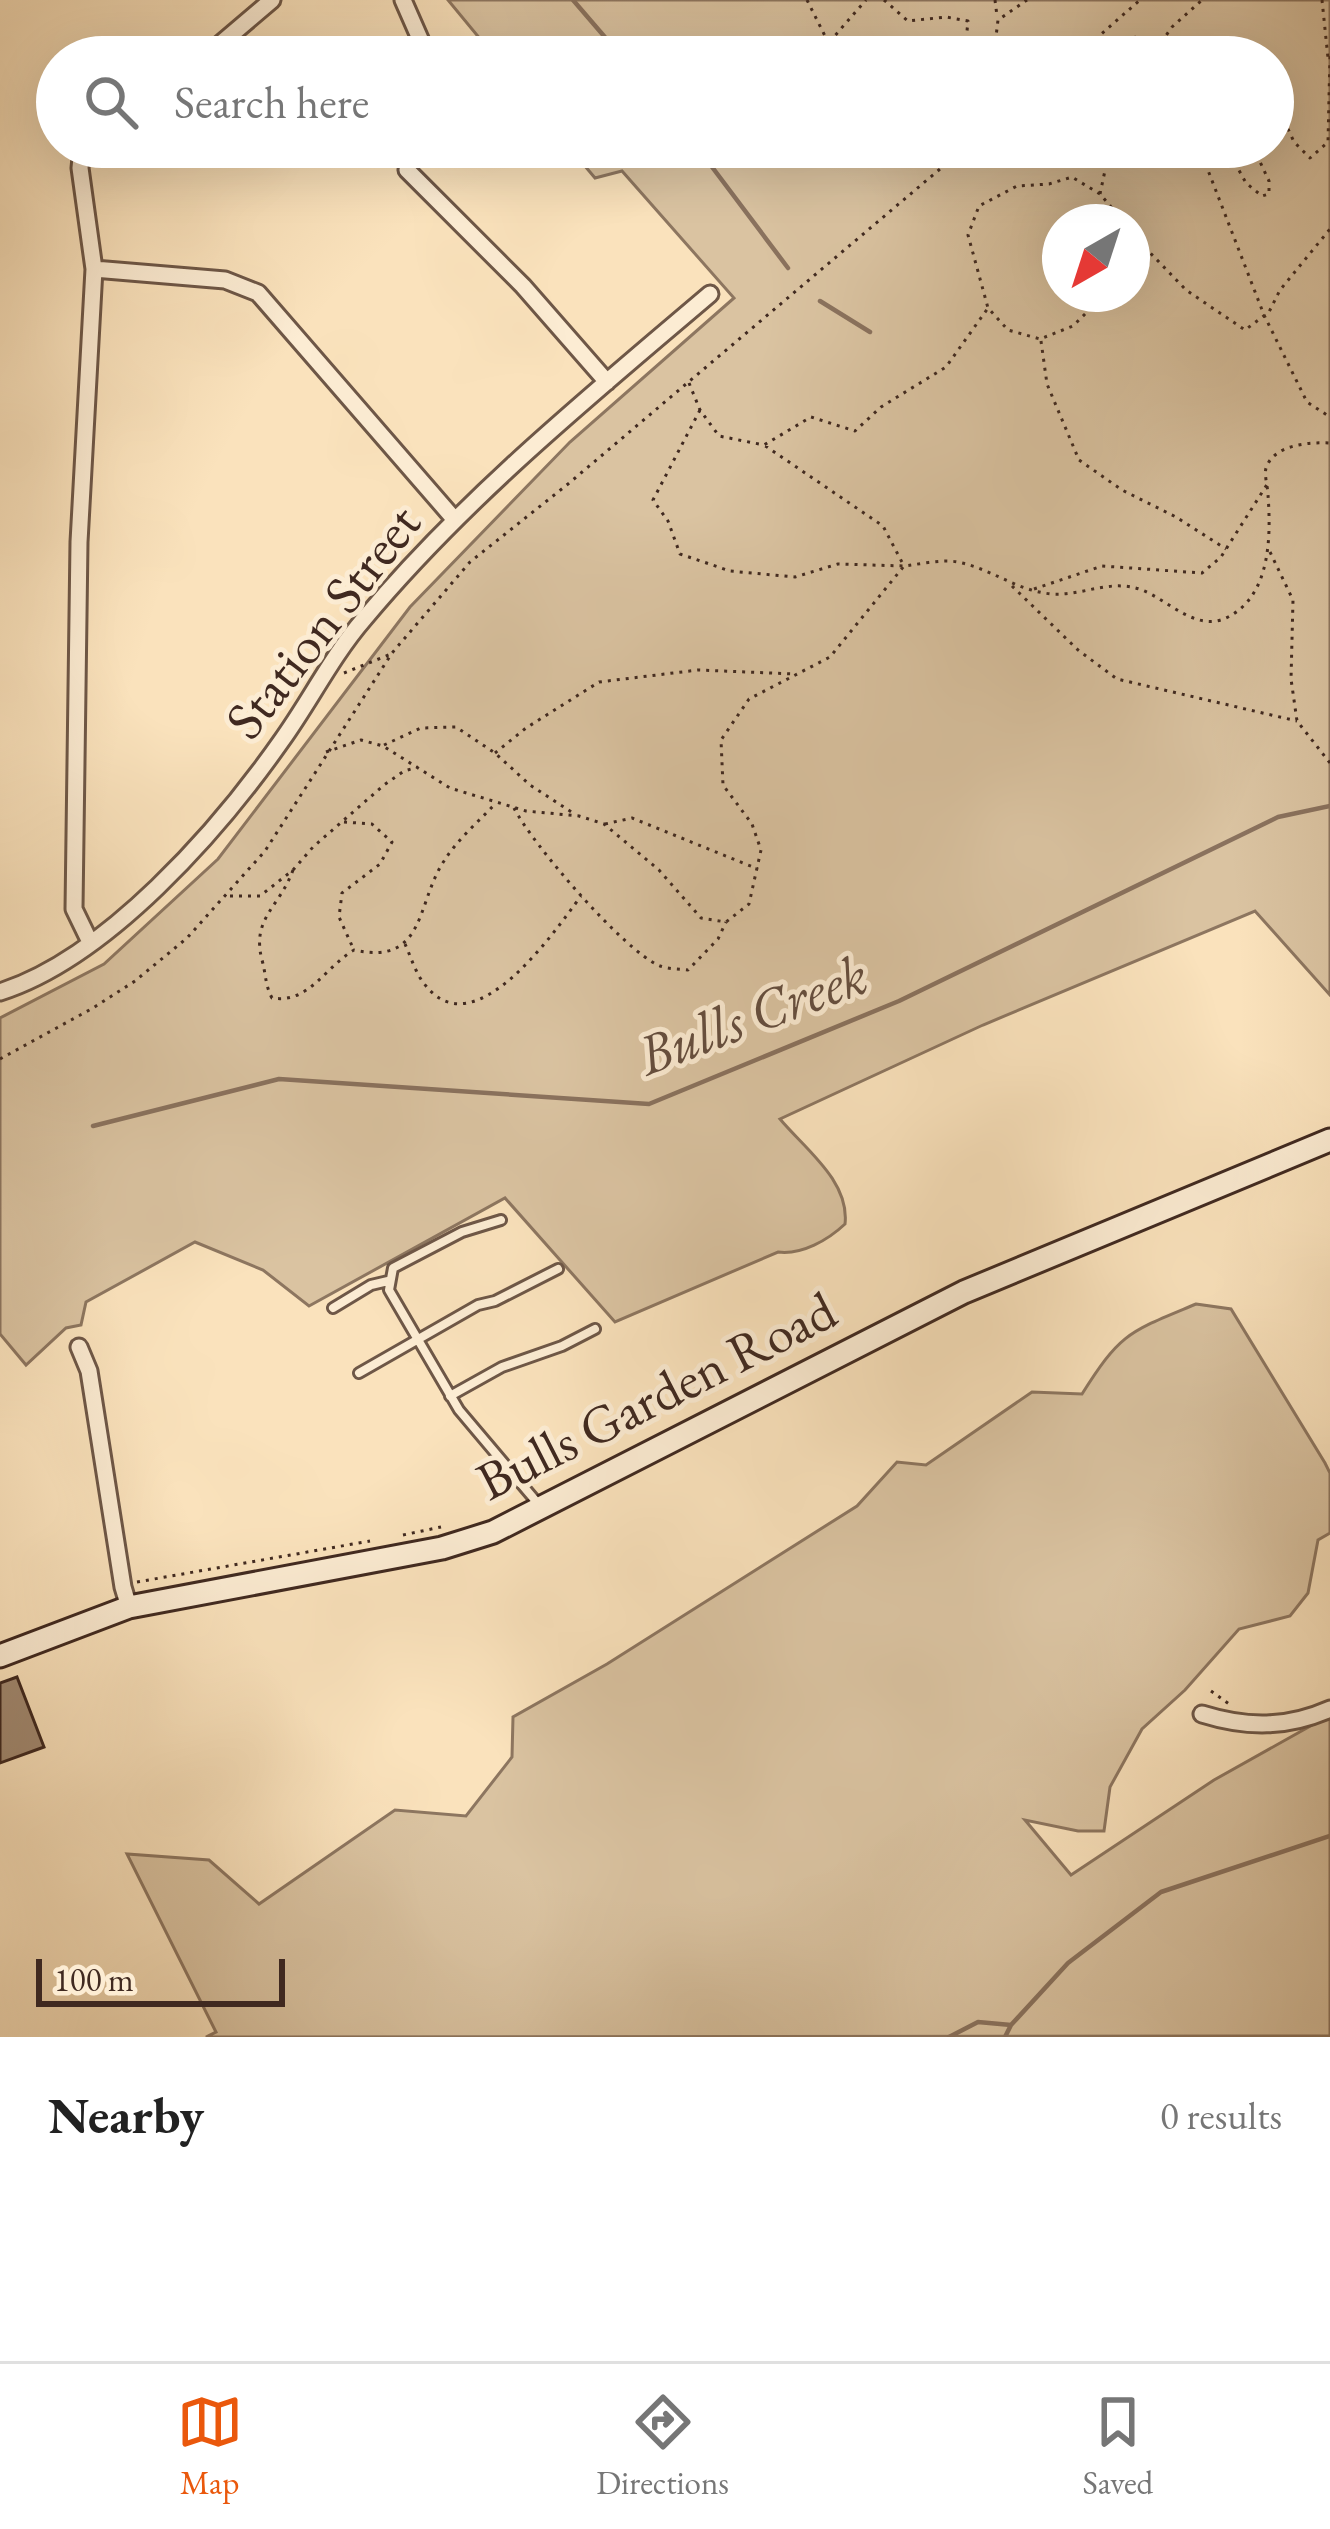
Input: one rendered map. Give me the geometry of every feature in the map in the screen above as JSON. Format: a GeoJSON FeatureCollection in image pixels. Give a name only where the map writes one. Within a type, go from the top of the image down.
{"type":"FeatureCollection","features":[{"type":"Feature","properties":{"kind":"main road","name":"Bulls Garden Road"},"geometry":{"type":"LineString","coordinates":[[0,1656],[129,1607],[442,1548],[493,1532],[964,1292],[1330,1140]]}},
{"type":"Feature","properties":{"kind":"street"},"geometry":{"type":"LineString","coordinates":[[230,36],[272,0]]}},
{"type":"Feature","properties":{"kind":"street"},"geometry":{"type":"LineString","coordinates":[[403,0],[419,36]]}},
{"type":"Feature","properties":{"kind":"street"},"geometry":{"type":"LineString","coordinates":[[80,168],[94,269],[79,542],[74,909],[90,942]]}},
{"type":"Feature","properties":{"kind":"street"},"geometry":{"type":"LineString","coordinates":[[407,168],[524,286],[607,382]]}},
{"type":"Feature","properties":{"kind":"street"},"geometry":{"type":"LineString","coordinates":[[94,269],[225,280],[258,292],[454,520]]}},
{"type":"Feature","properties":{"kind":"street","name":"Station Street"},"geometry":{"type":"LineString","coordinates":[[0,992],[25,984],[90,942],[181,867],[282,741],[362,621],[454,520],[710,294]]}},
{"type":"Feature","properties":{"kind":"street"},"geometry":{"type":"LineString","coordinates":[[79,1347],[89,1371],[129,1607]]}},
{"type":"Feature","properties":{"kind":"street"},"geometry":{"type":"LineString","coordinates":[[1202,1714],[1234,1724],[1272,1725],[1330,1709]]}},
{"type":"Feature","properties":{"kind":"lane"},"geometry":{"type":"LineString","coordinates":[[501,1220],[462,1232],[393,1268],[388,1290],[450,1396],[541,1507]]}},
{"type":"Feature","properties":{"kind":"lane"},"geometry":{"type":"LineString","coordinates":[[359,1373],[416,1339],[558,1269]]}},
{"type":"Feature","properties":{"kind":"lane"},"geometry":{"type":"LineString","coordinates":[[333,1307],[371,1285],[388,1281]]}},
{"type":"Feature","properties":{"kind":"lane"},"geometry":{"type":"LineString","coordinates":[[450,1396],[502,1367],[595,1329]]}},
{"type":"Feature","properties":{"kind":"path"},"geometry":{"type":"LineString","coordinates":[[807,0],[825,36]]}},
{"type":"Feature","properties":{"kind":"path"},"geometry":{"type":"LineString","coordinates":[[835,36],[866,0]]}},
{"type":"Feature","properties":{"kind":"path"},"geometry":{"type":"LineString","coordinates":[[884,0],[908,21],[946,16],[968,21],[966,36]]}},
{"type":"Feature","properties":{"kind":"path"},"geometry":{"type":"LineString","coordinates":[[995,0],[995,36]]}},
{"type":"Feature","properties":{"kind":"path"},"geometry":{"type":"LineString","coordinates":[[998,20],[1027,0]]}},
{"type":"Feature","properties":{"kind":"path"},"geometry":{"type":"LineString","coordinates":[[1099,36],[1140,0]]}},
{"type":"Feature","properties":{"kind":"path"},"geometry":{"type":"LineString","coordinates":[[1166,36],[1202,0]]}},
{"type":"Feature","properties":{"kind":"path"},"geometry":{"type":"LineString","coordinates":[[1294,142],[1310,158],[1328,142],[1329,56],[1322,0]]}},
{"type":"Feature","properties":{"kind":"path"},"geometry":{"type":"LineString","coordinates":[[0,1059],[135,981],[187,938],[265,851],[392,653],[470,562],[941,168]]}},
{"type":"Feature","properties":{"kind":"path"},"geometry":{"type":"LineString","coordinates":[[1100,194],[1106,168]]}},
{"type":"Feature","properties":{"kind":"path"},"geometry":{"type":"LineString","coordinates":[[1210,168],[1264,315],[1307,402],[1330,417]]}},
{"type":"Feature","properties":{"kind":"path"},"geometry":{"type":"LineString","coordinates":[[1238,168],[1262,196],[1269,194],[1263,168]]}},
{"type":"Feature","properties":{"kind":"path"},"geometry":{"type":"LineString","coordinates":[[1087,312],[1073,326],[1040,339],[1008,330],[988,308],[968,235],[979,206],[1017,186],[1072,177],[1109,204]]}},
{"type":"Feature","properties":{"kind":"path"},"geometry":{"type":"LineString","coordinates":[[1150,253],[1186,290],[1245,330],[1264,315],[1330,229]]}},
{"type":"Feature","properties":{"kind":"path"},"geometry":{"type":"LineString","coordinates":[[764,446],[811,417],[855,431],[880,407],[946,368],[988,308]]}},
{"type":"Feature","properties":{"kind":"path"},"geometry":{"type":"LineString","coordinates":[[1040,339],[1047,384],[1079,460],[1226,549]]}},
{"type":"Feature","properties":{"kind":"path"},"geometry":{"type":"LineString","coordinates":[[689,382],[718,436],[764,446],[883,526],[904,566]]}},
{"type":"Feature","properties":{"kind":"path"},"geometry":{"type":"LineString","coordinates":[[700,410],[653,500],[668,521],[680,554],[730,571],[796,578],[838,564],[904,566],[952,561],[979,568],[1010,585],[1078,650],[1117,679],[1297,721]]}},
{"type":"Feature","properties":{"kind":"path"},"geometry":{"type":"LineString","coordinates":[[1010,585],[1055,594],[1112,584],[1139,589],[1183,614],[1225,619],[1256,586],[1269,550],[1265,470],[1277,454],[1312,442],[1330,443]]}},
{"type":"Feature","properties":{"kind":"path"},"geometry":{"type":"LineString","coordinates":[[1033,590],[1102,566],[1202,573],[1226,549],[1268,483]]}},
{"type":"Feature","properties":{"kind":"path"},"geometry":{"type":"LineString","coordinates":[[1269,550],[1293,600],[1291,679],[1297,721],[1330,763]]}},
{"type":"Feature","properties":{"kind":"path"},"geometry":{"type":"LineString","coordinates":[[514,807],[525,829],[582,895],[659,966],[688,970],[718,939],[726,922],[749,904],[761,850],[752,824],[723,785],[721,740],[748,699],[830,657],[904,566]]}},
{"type":"Feature","properties":{"kind":"path"},"geometry":{"type":"LineString","coordinates":[[323,676],[353,671],[392,653]]}},
{"type":"Feature","properties":{"kind":"path"},"geometry":{"type":"LineString","coordinates":[[496,753],[599,682],[698,670],[797,674]]}},
{"type":"Feature","properties":{"kind":"path"},"geometry":{"type":"LineString","coordinates":[[383,746],[421,728],[456,727],[496,753],[530,785],[579,816],[604,824],[659,870],[701,918],[726,922]]}},
{"type":"Feature","properties":{"kind":"path"},"geometry":{"type":"LineString","coordinates":[[326,752],[361,740],[383,746],[450,788],[514,807],[579,816]]}},
{"type":"Feature","properties":{"kind":"path"},"geometry":{"type":"LineString","coordinates":[[226,896],[260,896],[404,771],[420,766]]}},
{"type":"Feature","properties":{"kind":"path"},"geometry":{"type":"LineString","coordinates":[[293,870],[284,894],[257,934],[266,986],[272,998],[289,1001],[309,991],[334,962],[354,950],[374,954],[399,948],[422,920],[440,867],[496,802]]}},
{"type":"Feature","properties":{"kind":"path"},"geometry":{"type":"LineString","coordinates":[[604,824],[632,818],[758,869]]}},
{"type":"Feature","properties":{"kind":"path"},"geometry":{"type":"LineString","coordinates":[[344,822],[373,824],[392,842],[380,864],[342,893],[339,917],[354,950]]}},
{"type":"Feature","properties":{"kind":"path"},"geometry":{"type":"LineString","coordinates":[[404,941],[427,988],[452,1005],[472,1004],[515,975],[582,895]]}},
{"type":"Feature","properties":{"kind":"path"},"geometry":{"type":"LineString","coordinates":[[397,1537],[454,1525]]}},
{"type":"Feature","properties":{"kind":"path"},"geometry":{"type":"LineString","coordinates":[[136,1583],[379,1539]]}},
{"type":"Feature","properties":{"kind":"path"},"geometry":{"type":"LineString","coordinates":[[1211,1691],[1236,1706]]}},
{"type":"Feature","properties":{"kind":"shaded area"},"geometry":{"type":"Polygon","coordinates":[[[448,0],[1330,0],[1330,995],[1255,911],[983,1025],[780,1119],[833,1180],[845,1208],[845,1224],[838,1230],[814,1245],[778,1252],[615,1322],[505,1198],[309,1306],[263,1270],[195,1242],[86,1302],[81,1325],[66,1328],[26,1365],[0,1334],[0,1018],[104,964],[218,859],[410,607],[570,442],[734,298],[622,171],[595,178],[587,168],[1294,168],[1294,36],[478,36],[448,0]]]}},
{"type":"Feature","properties":{"kind":"shaded area"},"geometry":{"type":"Polygon","coordinates":[[[1196,1304],[1231,1309],[1325,1463],[1330,1473],[1330,1533],[1318,1540],[1308,1593],[1290,1616],[1239,1629],[1185,1690],[1142,1729],[1110,1787],[1104,1831],[1025,1820],[1071,1875],[1214,1780],[1330,1715],[1330,2036],[206,2037],[216,2032],[127,1854],[209,1860],[259,1904],[395,1810],[466,1816],[512,1757],[513,1717],[607,1664],[857,1506],[897,1462],[926,1465],[1032,1392],[1082,1394],[1128,1336],[1196,1304]]]}},
{"type":"Feature","properties":{"kind":"building"},"geometry":{"type":"Polygon","coordinates":[[[17,1677],[44,1747],[0,1763],[0,1683],[17,1677]]]}},
{"type":"Feature","properties":{"kind":"waterway"},"geometry":{"type":"LineString","coordinates":[[573,0],[604,36]]}},
{"type":"Feature","properties":{"kind":"waterway"},"geometry":{"type":"LineString","coordinates":[[713,168],[788,268]]}},
{"type":"Feature","properties":{"kind":"waterway"},"geometry":{"type":"LineString","coordinates":[[820,301],[870,332]]}},
{"type":"Feature","properties":{"kind":"waterway","name":"Bulls Creek"},"geometry":{"type":"LineString","coordinates":[[93,1126],[279,1079],[649,1104],[899,1001],[1278,817],[1330,806]]}},
{"type":"Feature","properties":{"kind":"waterway"},"geometry":{"type":"LineString","coordinates":[[1005,2037],[1068,1963],[1161,1892],[1330,1836]]}},
{"type":"Feature","properties":{"kind":"waterway"},"geometry":{"type":"LineString","coordinates":[[949,2037],[978,2022],[1011,2025]]}}]}
